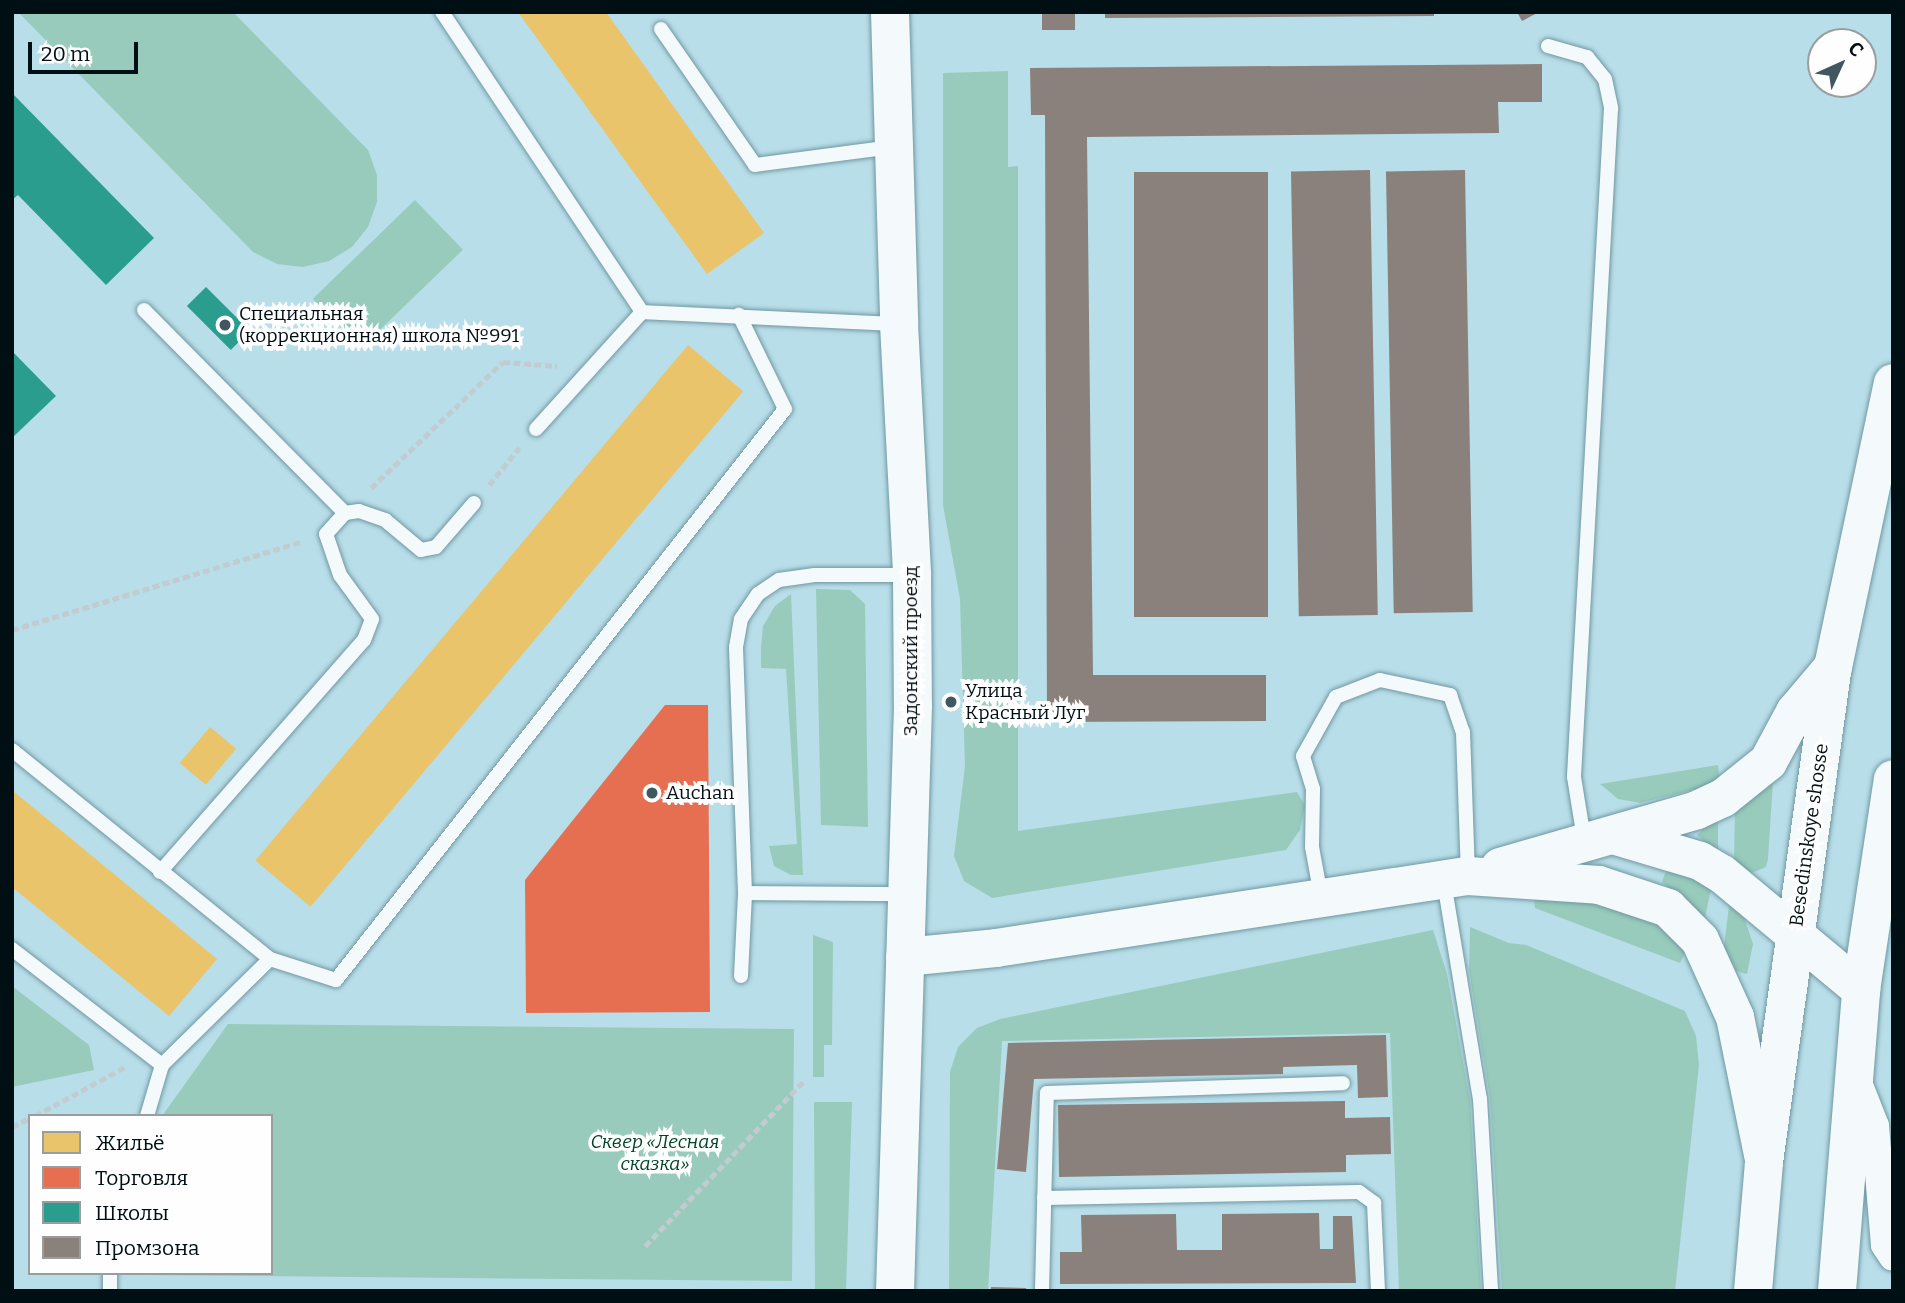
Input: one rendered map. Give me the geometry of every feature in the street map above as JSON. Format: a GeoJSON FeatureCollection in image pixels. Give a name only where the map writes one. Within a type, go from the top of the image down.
{"type":"FeatureCollection","features":[{"type":"Feature","properties":{"kind":"street","name":"Задонский проезд"},"geometry":{"type":"LineString","coordinates":[[890,12],[899,324],[912,575],[907,894],[894,1291]]}},
{"type":"Feature","properties":{"kind":"street","name":"Besedinskoye shosse"},"geometry":{"type":"LineString","coordinates":[[1753,1291],[1764,1162],[1833,667],[1893,383]]}},
{"type":"Feature","properties":{"kind":"street"},"geometry":{"type":"LineString","coordinates":[[905,957],[996,948],[1456,878],[1697,810],[1752,779],[1768,762],[1795,712],[1833,667]]}},
{"type":"Feature","properties":{"kind":"street"},"geometry":{"type":"LineString","coordinates":[[1837,1291],[1861,990],[1893,779]]}},
{"type":"Feature","properties":{"kind":"street"},"geometry":{"type":"LineString","coordinates":[[1599,839],[1700,862],[1794,932],[1861,990]]}},
{"type":"Feature","properties":{"kind":"street"},"geometry":{"type":"LineString","coordinates":[[1456,878],[1599,885],[1668,908],[1688,925],[1708,953],[1735,1017],[1764,1162]]}},
{"type":"Feature","properties":{"kind":"street"},"geometry":{"type":"LineString","coordinates":[[1853,1070],[1875,1126],[1885,1245],[1893,1257]]}},
{"type":"Feature","properties":{"kind":"lane"},"geometry":{"type":"LineString","coordinates":[[442,12],[642,313]]}},
{"type":"Feature","properties":{"kind":"lane"},"geometry":{"type":"LineString","coordinates":[[661,29],[755,165],[895,146]]}},
{"type":"Feature","properties":{"kind":"lane"},"geometry":{"type":"LineString","coordinates":[[1548,46],[1587,57],[1605,79],[1611,108],[1574,776],[1599,839]]}},
{"type":"Feature","properties":{"kind":"lane"},"geometry":{"type":"LineString","coordinates":[[144,310],[345,513]]}},
{"type":"Feature","properties":{"kind":"lane"},"geometry":{"type":"LineString","coordinates":[[536,429],[642,313],[739,315],[899,324]]}},
{"type":"Feature","properties":{"kind":"lane"},"geometry":{"type":"LineString","coordinates":[[12,750],[270,959],[336,980],[785,409],[739,315]]}},
{"type":"Feature","properties":{"kind":"lane"},"geometry":{"type":"LineString","coordinates":[[160,872],[364,639],[372,619],[340,575],[326,534],[345,513],[359,511],[385,520],[421,550],[436,547],[474,503]]}},
{"type":"Feature","properties":{"kind":"lane"},"geometry":{"type":"LineString","coordinates":[[741,976],[746,893],[736,647],[741,619],[758,594],[779,580],[814,575],[912,575]]}},
{"type":"Feature","properties":{"kind":"lane"},"geometry":{"type":"LineString","coordinates":[[1322,898],[1312,847],[1313,789],[1303,756],[1336,697],[1380,680],[1450,695],[1462,732],[1456,878],[1480,1099],[1491,1291]]}},
{"type":"Feature","properties":{"kind":"lane"},"geometry":{"type":"LineString","coordinates":[[746,893],[907,894]]}},
{"type":"Feature","properties":{"kind":"lane"},"geometry":{"type":"LineString","coordinates":[[12,949],[162,1065]]}},
{"type":"Feature","properties":{"kind":"lane"},"geometry":{"type":"LineString","coordinates":[[148,1114],[162,1065],[270,959]]}},
{"type":"Feature","properties":{"kind":"lane"},"geometry":{"type":"LineString","coordinates":[[1042,1291],[1047,1093],[1343,1083]]}},
{"type":"Feature","properties":{"kind":"lane"},"geometry":{"type":"LineString","coordinates":[[1044,1198],[1359,1192],[1374,1203],[1378,1291]]}},
{"type":"Feature","properties":{"kind":"path"},"geometry":{"type":"LineString","coordinates":[[345,513],[503,362],[591,368]]}},
{"type":"Feature","properties":{"kind":"path"},"geometry":{"type":"LineString","coordinates":[[474,503],[536,429]]}},
{"type":"Feature","properties":{"kind":"path"},"geometry":{"type":"LineString","coordinates":[[12,630],[326,534]]}},
{"type":"Feature","properties":{"kind":"path"},"geometry":{"type":"LineString","coordinates":[[39,1114],[147,1054]]}},
{"type":"Feature","properties":{"kind":"path"},"geometry":{"type":"LineString","coordinates":[[645,1246],[805,1080]]}},
{"type":"Feature","properties":{"kind":"path"},"geometry":{"type":"LineString","coordinates":[[12,1127],[28,1119]]}},
{"type":"Feature","properties":{"kind":"green space"},"geometry":{"type":"Polygon","coordinates":[[[18,12],[233,12],[368,150],[377,175],[377,202],[368,227],[352,247],[329,261],[303,267],[277,264],[253,252],[18,12]]]}},
{"type":"Feature","properties":{"kind":"green space"},"geometry":{"type":"Polygon","coordinates":[[[1008,71],[1008,167],[1018,166],[1018,831],[1297,792],[1305,806],[1300,830],[1286,850],[992,898],[964,881],[954,856],[965,766],[960,599],[943,505],[943,73],[1008,71]]]}},
{"type":"Feature","properties":{"kind":"green space"},"geometry":{"type":"Polygon","coordinates":[[[415,200],[463,250],[361,348],[313,299],[415,200]]]}},
{"type":"Feature","properties":{"kind":"green space"},"geometry":{"type":"Polygon","coordinates":[[[816,589],[850,590],[865,604],[868,827],[821,825],[816,589]]]}},
{"type":"Feature","properties":{"kind":"green space"},"geometry":{"type":"Polygon","coordinates":[[[791,594],[803,875],[791,875],[774,866],[769,846],[797,844],[786,669],[761,668],[763,626],[775,606],[791,594]]]}},
{"type":"Feature","properties":{"kind":"green space"},"geometry":{"type":"Polygon","coordinates":[[[1718,765],[1720,783],[1640,803],[1618,799],[1600,784],[1718,765]]]}},
{"type":"Feature","properties":{"kind":"green space"},"geometry":{"type":"Polygon","coordinates":[[[1773,781],[1768,859],[1766,867],[1752,873],[1734,862],[1735,804],[1773,781]]]}},
{"type":"Feature","properties":{"kind":"green space"},"geometry":{"type":"Polygon","coordinates":[[[1718,813],[1718,853],[1697,835],[1718,813]]]}},
{"type":"Feature","properties":{"kind":"green space"},"geometry":{"type":"Polygon","coordinates":[[[1671,871],[1712,884],[1705,918],[1662,882],[1665,873],[1671,871]]]}},
{"type":"Feature","properties":{"kind":"green space"},"geometry":{"type":"Polygon","coordinates":[[[1533,889],[1618,895],[1689,945],[1680,963],[1535,908],[1533,889]]]}},
{"type":"Feature","properties":{"kind":"green space"},"geometry":{"type":"Polygon","coordinates":[[[1730,899],[1745,920],[1753,944],[1747,974],[1736,971],[1724,946],[1730,899]]]}},
{"type":"Feature","properties":{"kind":"green space"},"geometry":{"type":"Polygon","coordinates":[[[1470,927],[1509,943],[1526,945],[1685,1011],[1696,1036],[1699,1065],[1675,1291],[1502,1291],[1490,1098],[1469,971],[1470,927]]]}},
{"type":"Feature","properties":{"kind":"green space"},"geometry":{"type":"Polygon","coordinates":[[[1433,930],[1447,974],[1470,1100],[1481,1291],[1399,1291],[1390,1033],[1002,1041],[988,1291],[949,1291],[950,1072],[958,1047],[977,1028],[1000,1019],[1433,930]]]}},
{"type":"Feature","properties":{"kind":"green space"},"geometry":{"type":"Polygon","coordinates":[[[813,935],[833,942],[832,1045],[824,1045],[824,1077],[813,1077],[813,935]]]}},
{"type":"Feature","properties":{"kind":"green space"},"geometry":{"type":"Polygon","coordinates":[[[12,986],[89,1045],[94,1070],[12,1087],[12,986]]]}},
{"type":"Feature","properties":{"kind":"green space","name":"Сквер «Лесная сказка»"},"geometry":{"type":"Polygon","coordinates":[[[228,1024],[794,1029],[792,1281],[142,1275],[273,1275],[273,1114],[163,1114],[228,1024]]]}},
{"type":"Feature","properties":{"kind":"green space"},"geometry":{"type":"Polygon","coordinates":[[[814,1102],[852,1102],[846,1291],[815,1291],[814,1102]]]}},
{"type":"Feature","properties":{"kind":"building: Жильё"},"geometry":{"type":"Polygon","coordinates":[[[518,12],[606,12],[764,233],[707,274],[518,12]]]}},
{"type":"Feature","properties":{"kind":"building: Жильё"},"geometry":{"type":"Polygon","coordinates":[[[688,345],[743,391],[311,907],[255,861],[688,345]]]}},
{"type":"Feature","properties":{"kind":"building: Жильё"},"geometry":{"type":"Polygon","coordinates":[[[210,727],[236,749],[206,785],[180,763],[210,727]]]}},
{"type":"Feature","properties":{"kind":"building: Жильё"},"geometry":{"type":"Polygon","coordinates":[[[12,790],[217,959],[169,1016],[12,887],[12,790]]]}},
{"type":"Feature","properties":{"kind":"building: Торговля","name":"Auchan"},"geometry":{"type":"Polygon","coordinates":[[[665,705],[708,705],[710,1012],[526,1013],[525,880],[665,705]]]}},
{"type":"Feature","properties":{"kind":"building: Школы"},"geometry":{"type":"Polygon","coordinates":[[[12,93],[154,238],[106,285],[18,195],[12,200],[12,93]]]}},
{"type":"Feature","properties":{"kind":"building: Школы"},"geometry":{"type":"Polygon","coordinates":[[[206,287],[250,331],[231,350],[187,306],[206,287]]]}},
{"type":"Feature","properties":{"kind":"building: Школы"},"geometry":{"type":"Polygon","coordinates":[[[12,351],[56,396],[12,438],[12,351]]]}},
{"type":"Feature","properties":{"kind":"building: Промзона"},"geometry":{"type":"Polygon","coordinates":[[[1042,12],[1075,12],[1075,30],[1042,30],[1042,12]]]}},
{"type":"Feature","properties":{"kind":"building: Промзона"},"geometry":{"type":"Polygon","coordinates":[[[1105,12],[1434,12],[1434,16],[1105,18],[1105,12]]]}},
{"type":"Feature","properties":{"kind":"building: Промзона"},"geometry":{"type":"Polygon","coordinates":[[[1517,12],[1539,12],[1522,21],[1517,12]]]}},
{"type":"Feature","properties":{"kind":"building: Промзона"},"geometry":{"type":"Polygon","coordinates":[[[1542,64],[1542,102],[1498,102],[1499,133],[1087,137],[1093,675],[1266,675],[1266,721],[1047,722],[1045,115],[1031,115],[1030,68],[1542,64]]]}},
{"type":"Feature","properties":{"kind":"building: Промзона"},"geometry":{"type":"Polygon","coordinates":[[[1370,170],[1378,615],[1299,616],[1291,171],[1370,170]]]}},
{"type":"Feature","properties":{"kind":"building: Промзона"},"geometry":{"type":"Polygon","coordinates":[[[1465,170],[1473,612],[1394,613],[1386,171],[1465,170]]]}},
{"type":"Feature","properties":{"kind":"building: Промзона"},"geometry":{"type":"Polygon","coordinates":[[[1134,172],[1268,172],[1268,617],[1134,617],[1134,172]]]}},
{"type":"Feature","properties":{"kind":"building: Промзона"},"geometry":{"type":"Polygon","coordinates":[[[1386,1035],[1388,1097],[1358,1098],[1357,1065],[1283,1067],[1283,1074],[1034,1079],[1026,1172],[997,1169],[1008,1043],[1386,1035]]]}},
{"type":"Feature","properties":{"kind":"building: Промзона"},"geometry":{"type":"Polygon","coordinates":[[[1345,1101],[1345,1118],[1390,1117],[1391,1154],[1346,1155],[1346,1172],[1059,1177],[1058,1105],[1345,1101]]]}},
{"type":"Feature","properties":{"kind":"building: Промзона"},"geometry":{"type":"Polygon","coordinates":[[[1319,1213],[1320,1249],[1333,1249],[1333,1216],[1352,1216],[1356,1283],[1060,1284],[1060,1252],[1082,1252],[1081,1215],[1176,1214],[1177,1250],[1222,1250],[1222,1214],[1319,1213]]]}},
{"type":"Feature","properties":{"kind":"building: Промзона"},"geometry":{"type":"Polygon","coordinates":[[[991,1287],[1026,1288],[1026,1291],[991,1291],[991,1287]]]}},
{"type":"Feature","properties":{"kind":"place","name":"Специальная (коррекционная) школа №991"},"geometry":{"type":"Point","coordinates":[225,325]}},
{"type":"Feature","properties":{"kind":"place","name":"Улица Красный Луг"},"geometry":{"type":"Point","coordinates":[951,702]}},
{"type":"Feature","properties":{"kind":"place","name":"Auchan"},"geometry":{"type":"Point","coordinates":[652,793]}}]}
